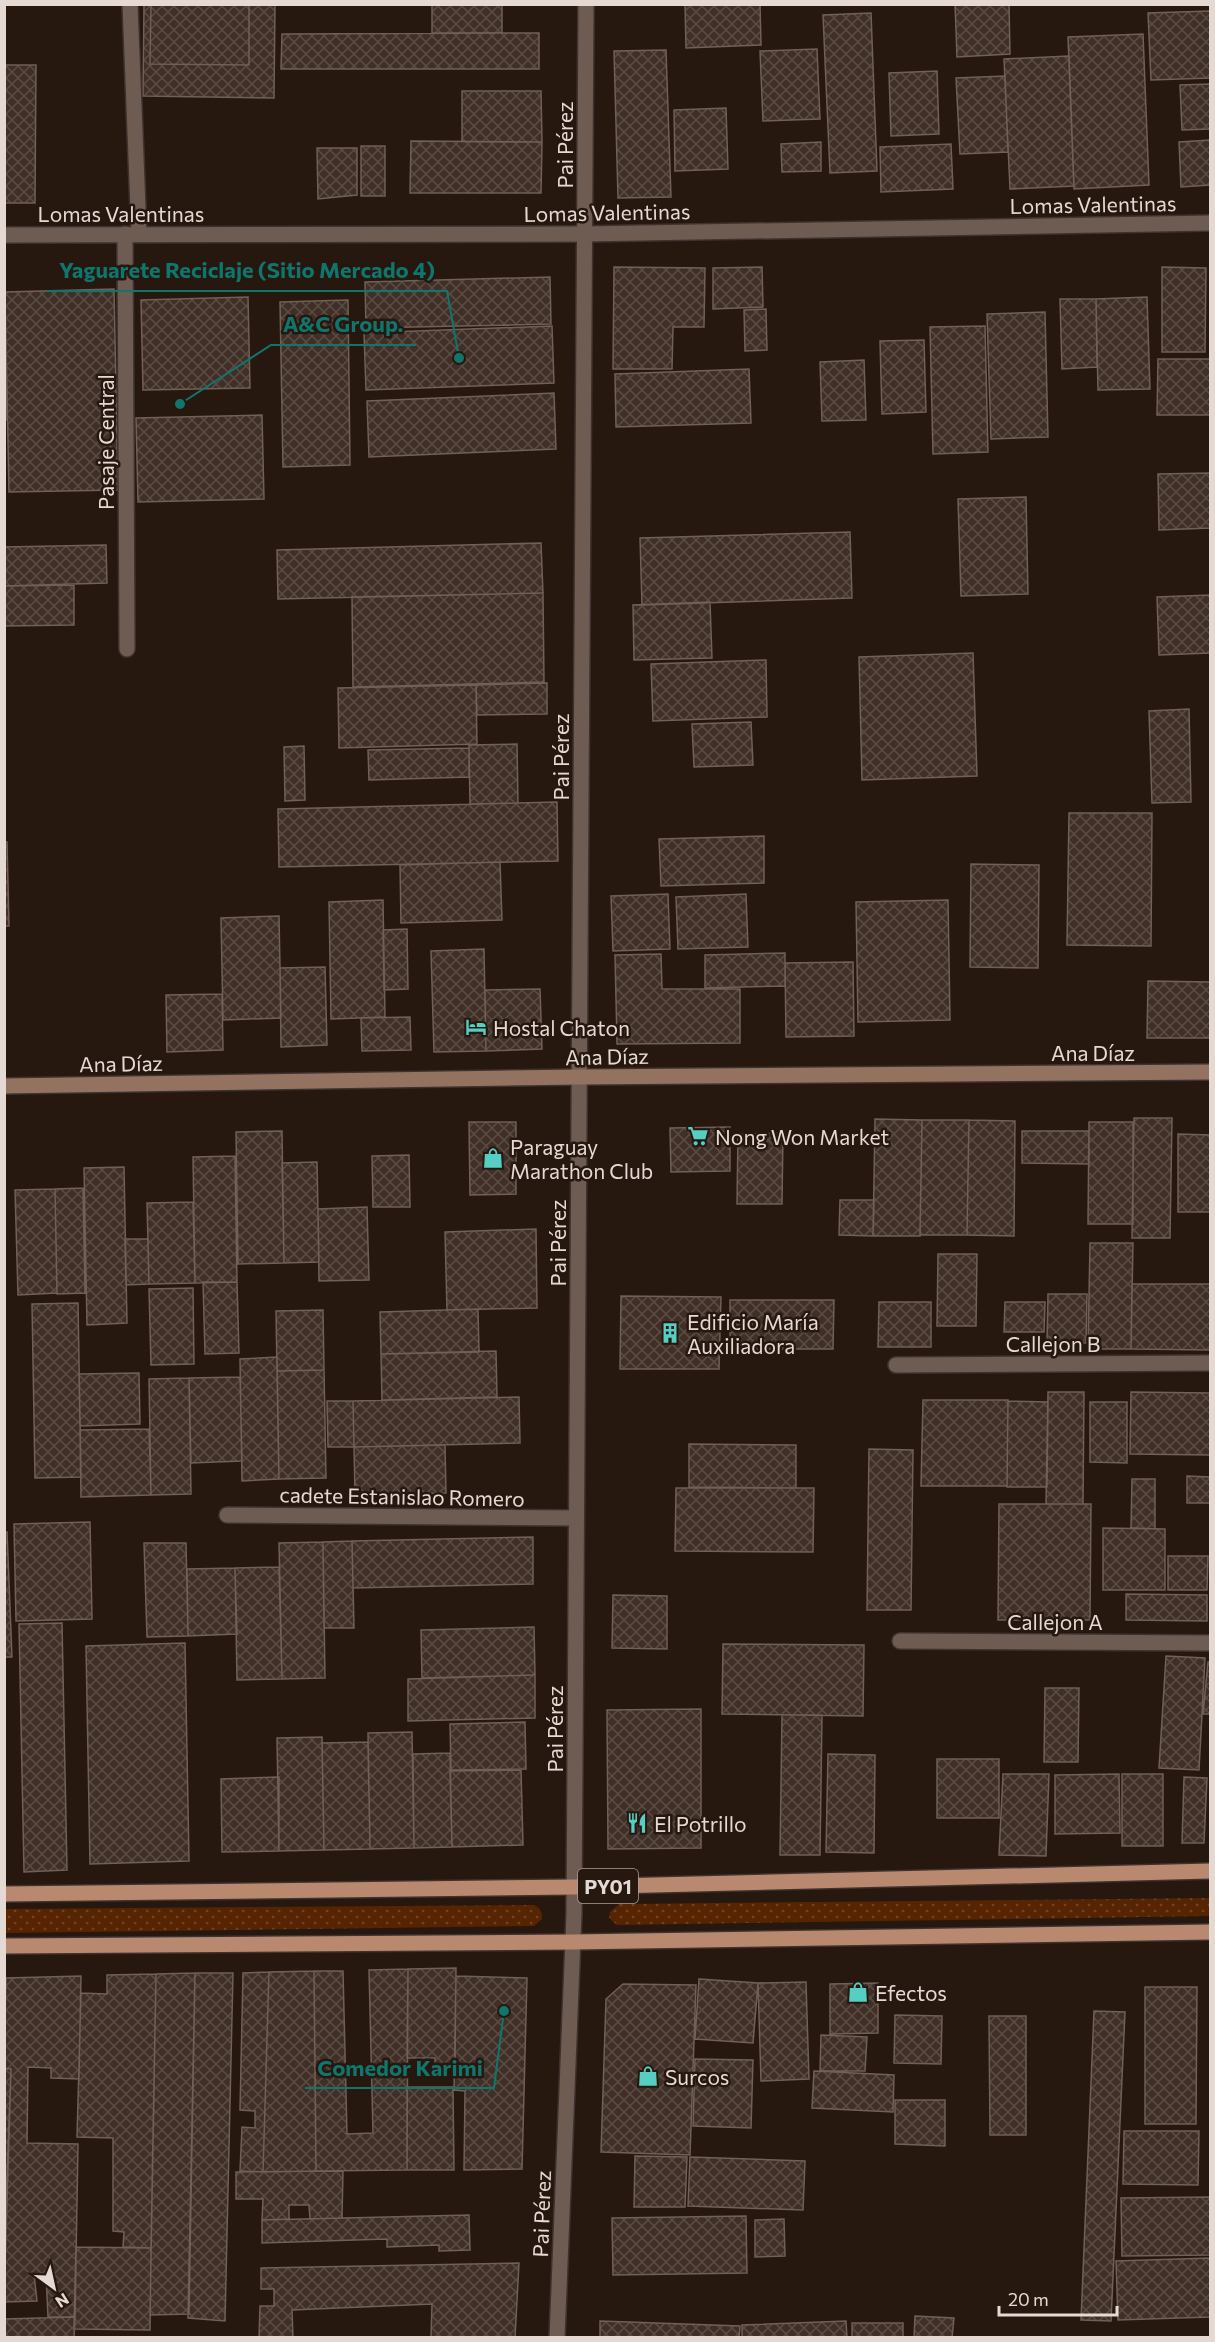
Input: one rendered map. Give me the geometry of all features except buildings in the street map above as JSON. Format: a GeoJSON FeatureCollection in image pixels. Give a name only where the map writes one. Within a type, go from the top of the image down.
{"type":"FeatureCollection","features":[{"type":"Feature","properties":{"kind":"main road","name":"Ana Díaz"},"geometry":{"type":"LineString","coordinates":[[4,1086],[579,1077],[1210,1072]]}},
{"type":"Feature","properties":{"kind":"main road","name":"PY01"},"geometry":{"type":"LineString","coordinates":[[4,1894],[574,1887],[1210,1871]]}},
{"type":"Feature","properties":{"kind":"main road"},"geometry":{"type":"LineString","coordinates":[[4,1946],[573,1942],[1210,1932]]}},
{"type":"Feature","properties":{"kind":"street","name":"Pasaje Central"},"geometry":{"type":"LineString","coordinates":[[127,649],[132,234],[130,4]]}},
{"type":"Feature","properties":{"kind":"street","name":"Pai Pérez"},"geometry":{"type":"LineString","coordinates":[[557,2337],[574,1887],[586,4]]}},
{"type":"Feature","properties":{"kind":"street","name":"Lomas Valentinas"},"geometry":{"type":"LineString","coordinates":[[4,235],[585,234],[1210,223]]}},
{"type":"Feature","properties":{"kind":"street","name":"Callejon B"},"geometry":{"type":"LineString","coordinates":[[896,1365],[1210,1363]]}},
{"type":"Feature","properties":{"kind":"street","name":"cadete Estanislao Romero"},"geometry":{"type":"LineString","coordinates":[[227,1515],[576,1518]]}},
{"type":"Feature","properties":{"kind":"street","name":"Callejon A"},"geometry":{"type":"LineString","coordinates":[[900,1641],[1210,1643]]}},
{"type":"Feature","properties":{"kind":"shaded area"},"geometry":{"type":"Polygon","coordinates":[[[1210,1898],[1210,1916],[617,1925],[609,1918],[610,1912],[619,1904],[1210,1898]]]}},
{"type":"Feature","properties":{"kind":"shaded area"},"geometry":{"type":"Polygon","coordinates":[[[534,1905],[540,1910],[542,1919],[534,1926],[5,1933],[5,1909],[534,1905]]]}},
{"type":"Feature","properties":{"kind":"place","name":"Yaguarete Reciclaje (Sitio Mercado 4)"},"geometry":{"type":"Point","coordinates":[459,358]}},
{"type":"Feature","properties":{"kind":"place","name":"A&C Group."},"geometry":{"type":"Point","coordinates":[180,404]}},
{"type":"Feature","properties":{"kind":"place","name":"Hostal Chaton"},"geometry":{"type":"Point","coordinates":[476,1027]}},
{"type":"Feature","properties":{"kind":"place","name":"Nong Won Market"},"geometry":{"type":"Point","coordinates":[698,1136]}},
{"type":"Feature","properties":{"kind":"place","name":"Paraguay Marathon Club"},"geometry":{"type":"Point","coordinates":[493,1158]}},
{"type":"Feature","properties":{"kind":"place","name":"Edificio María Auxiliadora"},"geometry":{"type":"Point","coordinates":[670,1333]}},
{"type":"Feature","properties":{"kind":"place","name":"El Potrillo"},"geometry":{"type":"Point","coordinates":[637,1823]}},
{"type":"Feature","properties":{"kind":"place","name":"Efectos"},"geometry":{"type":"Point","coordinates":[858,1992]}},
{"type":"Feature","properties":{"kind":"place","name":"Comedor Karimi"},"geometry":{"type":"Point","coordinates":[504,2011]}},
{"type":"Feature","properties":{"kind":"place","name":"Surcos"},"geometry":{"type":"Point","coordinates":[648,2076]}}]}
